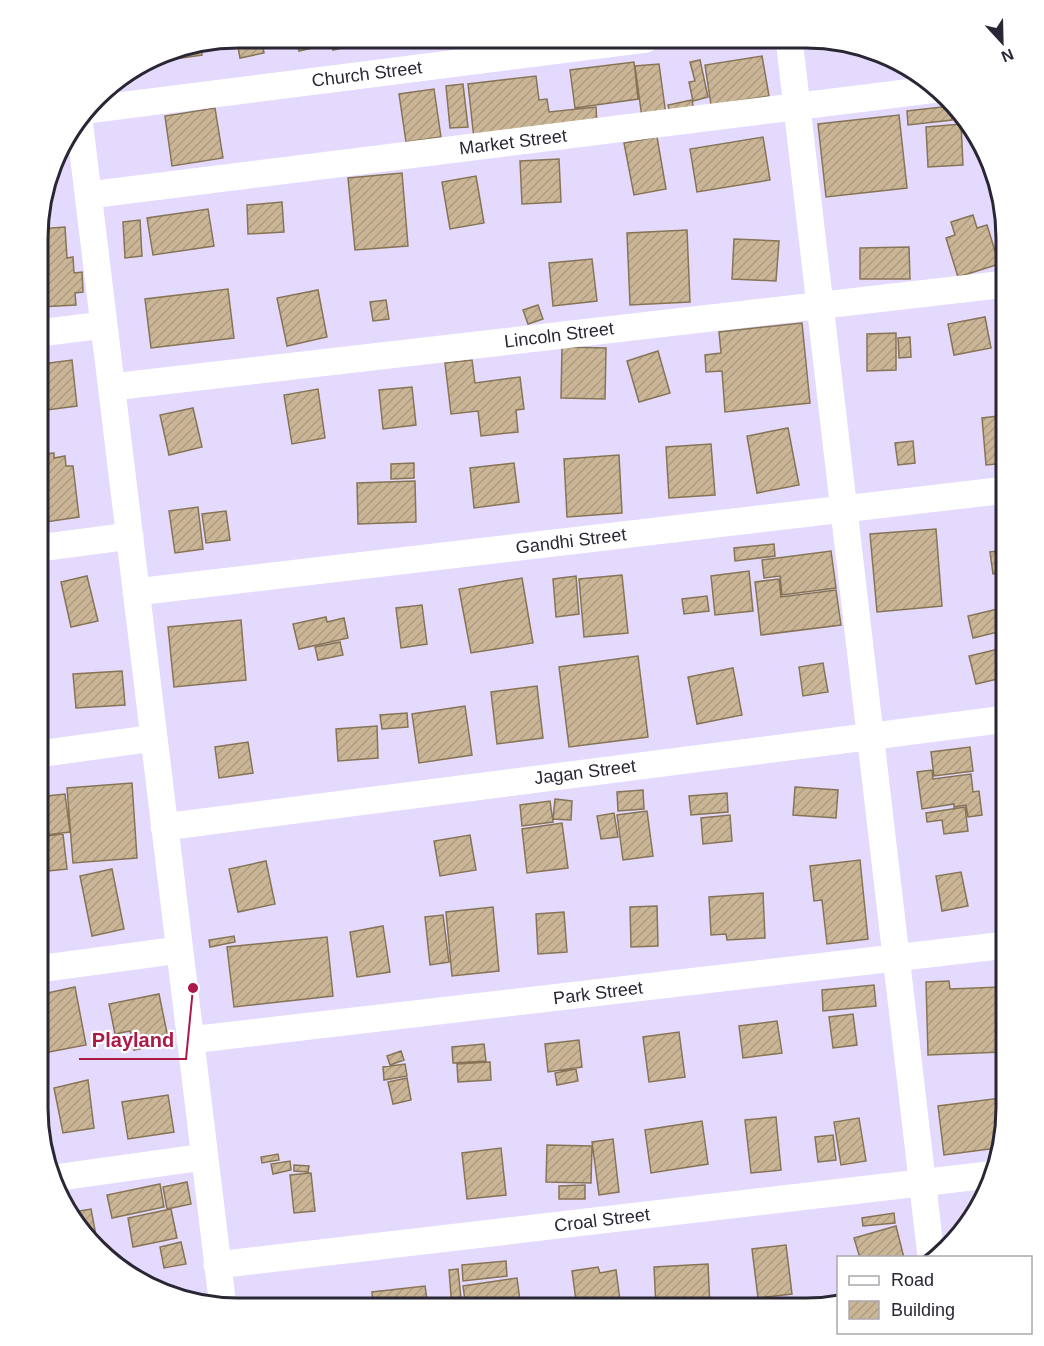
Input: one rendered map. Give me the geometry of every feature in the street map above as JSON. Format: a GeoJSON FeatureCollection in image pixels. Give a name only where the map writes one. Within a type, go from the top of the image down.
{"type":"FeatureCollection","features":[{"type":"Feature","properties":{"kind":"street","name":"Church Street"},"geometry":{"type":"LineString","coordinates":[[100,108],[575,48]]}},
{"type":"Feature","properties":{"kind":"street"},"geometry":{"type":"LineString","coordinates":[[790,48],[931,1251]]}},
{"type":"Feature","properties":{"kind":"street","name":"Market Street"},"geometry":{"type":"LineString","coordinates":[[88,195],[925,90]]}},
{"type":"Feature","properties":{"kind":"street"},"geometry":{"type":"LineString","coordinates":[[81,132],[222,1297]]}},
{"type":"Feature","properties":{"kind":"street","name":"Lincoln Street"},"geometry":{"type":"LineString","coordinates":[[112,387],[996,285]]}},
{"type":"Feature","properties":{"kind":"street"},"geometry":{"type":"LineString","coordinates":[[48,332],[104,325]]}},
{"type":"Feature","properties":{"kind":"street","name":"Gandhi Street"},"geometry":{"type":"LineString","coordinates":[[136,592],[996,491]]}},
{"type":"Feature","properties":{"kind":"street"},"geometry":{"type":"LineString","coordinates":[[48,547],[130,536]]}},
{"type":"Feature","properties":{"kind":"street","name":"Jagan Street"},"geometry":{"type":"LineString","coordinates":[[165,827],[996,720]]}},
{"type":"Feature","properties":{"kind":"street"},"geometry":{"type":"LineString","coordinates":[[48,753],[154,738]]}},
{"type":"Feature","properties":{"kind":"street","name":"Park Street"},"geometry":{"type":"LineString","coordinates":[[190,1040],[996,946]]}},
{"type":"Feature","properties":{"kind":"street"},"geometry":{"type":"LineString","coordinates":[[48,968],[179,950]]}},
{"type":"Feature","properties":{"kind":"street"},"geometry":{"type":"LineString","coordinates":[[61,1177],[204,1157]]}},
{"type":"Feature","properties":{"kind":"street","name":"Croal Street"},"geometry":{"type":"LineString","coordinates":[[217,1265],[983,1176]]}},
{"type":"Feature","properties":{"kind":"building"},"geometry":{"type":"Polygon","coordinates":[[[238,48],[263,48],[264,53],[240,58],[238,48]]]}},
{"type":"Feature","properties":{"kind":"building"},"geometry":{"type":"Polygon","coordinates":[[[202,52],[202,55],[174,59],[202,52]]]}},
{"type":"Feature","properties":{"kind":"building"},"geometry":{"type":"Polygon","coordinates":[[[762,56],[769,96],[711,105],[705,65],[762,56]]]}},
{"type":"Feature","properties":{"kind":"building"},"geometry":{"type":"Polygon","coordinates":[[[700,60],[708,97],[693,101],[689,82],[695,81],[690,62],[700,60]]]}},
{"type":"Feature","properties":{"kind":"building"},"geometry":{"type":"Polygon","coordinates":[[[634,62],[638,99],[575,108],[570,70],[634,62]]]}},
{"type":"Feature","properties":{"kind":"building"},"geometry":{"type":"Polygon","coordinates":[[[659,64],[666,115],[642,118],[635,66],[659,64]]]}},
{"type":"Feature","properties":{"kind":"building"},"geometry":{"type":"Polygon","coordinates":[[[536,76],[539,100],[547,99],[549,112],[596,107],[597,124],[474,139],[468,84],[536,76]]]}},
{"type":"Feature","properties":{"kind":"building"},"geometry":{"type":"Polygon","coordinates":[[[463,84],[468,127],[450,128],[446,86],[463,84]]]}},
{"type":"Feature","properties":{"kind":"building"},"geometry":{"type":"Polygon","coordinates":[[[434,89],[441,137],[406,142],[399,94],[434,89]]]}},
{"type":"Feature","properties":{"kind":"building"},"geometry":{"type":"Polygon","coordinates":[[[692,100],[694,112],[671,117],[668,105],[692,100]]]}},
{"type":"Feature","properties":{"kind":"building"},"geometry":{"type":"Polygon","coordinates":[[[943,107],[952,120],[908,125],[907,111],[943,107]]]}},
{"type":"Feature","properties":{"kind":"building"},"geometry":{"type":"Polygon","coordinates":[[[215,108],[223,158],[172,166],[165,116],[215,108]]]}},
{"type":"Feature","properties":{"kind":"building"},"geometry":{"type":"Polygon","coordinates":[[[899,115],[907,188],[826,197],[818,124],[899,115]]]}},
{"type":"Feature","properties":{"kind":"building"},"geometry":{"type":"Polygon","coordinates":[[[958,124],[961,128],[963,165],[928,167],[926,127],[958,124]]]}},
{"type":"Feature","properties":{"kind":"building"},"geometry":{"type":"Polygon","coordinates":[[[657,137],[666,189],[634,195],[624,143],[657,137]]]}},
{"type":"Feature","properties":{"kind":"building"},"geometry":{"type":"Polygon","coordinates":[[[763,137],[770,180],[697,192],[690,149],[763,137]]]}},
{"type":"Feature","properties":{"kind":"building"},"geometry":{"type":"Polygon","coordinates":[[[559,159],[561,202],[522,204],[520,161],[559,159]]]}},
{"type":"Feature","properties":{"kind":"building"},"geometry":{"type":"Polygon","coordinates":[[[402,173],[408,246],[355,250],[348,178],[402,173]]]}},
{"type":"Feature","properties":{"kind":"building"},"geometry":{"type":"Polygon","coordinates":[[[476,176],[484,223],[450,229],[442,182],[476,176]]]}},
{"type":"Feature","properties":{"kind":"building"},"geometry":{"type":"Polygon","coordinates":[[[282,202],[284,232],[248,234],[247,205],[282,202]]]}},
{"type":"Feature","properties":{"kind":"building"},"geometry":{"type":"Polygon","coordinates":[[[208,209],[214,246],[153,255],[147,218],[208,209]]]}},
{"type":"Feature","properties":{"kind":"building"},"geometry":{"type":"Polygon","coordinates":[[[973,215],[977,228],[987,225],[996,254],[996,265],[958,277],[946,238],[955,235],[951,222],[973,215]]]}},
{"type":"Feature","properties":{"kind":"building"},"geometry":{"type":"Polygon","coordinates":[[[140,220],[142,256],[125,258],[123,222],[140,220]]]}},
{"type":"Feature","properties":{"kind":"building"},"geometry":{"type":"Polygon","coordinates":[[[65,227],[67,258],[73,257],[74,273],[82,272],[83,292],[75,293],[76,305],[48,307],[49,228],[65,227]]]}},
{"type":"Feature","properties":{"kind":"building"},"geometry":{"type":"Polygon","coordinates":[[[687,230],[690,302],[630,305],[627,233],[687,230]]]}},
{"type":"Feature","properties":{"kind":"building"},"geometry":{"type":"Polygon","coordinates":[[[734,239],[779,241],[776,281],[732,279],[734,239]]]}},
{"type":"Feature","properties":{"kind":"building"},"geometry":{"type":"Polygon","coordinates":[[[909,247],[910,279],[860,279],[860,248],[909,247]]]}},
{"type":"Feature","properties":{"kind":"building"},"geometry":{"type":"Polygon","coordinates":[[[592,259],[597,301],[553,306],[549,263],[592,259]]]}},
{"type":"Feature","properties":{"kind":"building"},"geometry":{"type":"Polygon","coordinates":[[[228,289],[234,338],[151,348],[145,299],[228,289]]]}},
{"type":"Feature","properties":{"kind":"building"},"geometry":{"type":"Polygon","coordinates":[[[318,290],[327,337],[287,346],[277,298],[318,290]]]}},
{"type":"Feature","properties":{"kind":"building"},"geometry":{"type":"Polygon","coordinates":[[[386,300],[389,319],[373,321],[370,302],[386,300]]]}},
{"type":"Feature","properties":{"kind":"building"},"geometry":{"type":"Polygon","coordinates":[[[538,305],[543,319],[528,324],[523,310],[538,305]]]}},
{"type":"Feature","properties":{"kind":"building"},"geometry":{"type":"Polygon","coordinates":[[[985,317],[991,348],[954,355],[948,324],[985,317]]]}},
{"type":"Feature","properties":{"kind":"building"},"geometry":{"type":"Polygon","coordinates":[[[802,323],[810,403],[725,412],[722,371],[706,372],[705,355],[721,353],[719,332],[802,323]]]}},
{"type":"Feature","properties":{"kind":"building"},"geometry":{"type":"Polygon","coordinates":[[[896,333],[896,370],[867,371],[867,334],[896,333]]]}},
{"type":"Feature","properties":{"kind":"building"},"geometry":{"type":"Polygon","coordinates":[[[910,337],[911,357],[899,358],[898,338],[910,337]]]}},
{"type":"Feature","properties":{"kind":"building"},"geometry":{"type":"Polygon","coordinates":[[[562,347],[606,348],[605,399],[561,398],[562,347]]]}},
{"type":"Feature","properties":{"kind":"building"},"geometry":{"type":"Polygon","coordinates":[[[658,351],[670,393],[639,402],[627,361],[658,351]]]}},
{"type":"Feature","properties":{"kind":"building"},"geometry":{"type":"Polygon","coordinates":[[[72,360],[77,406],[48,410],[48,363],[72,360]]]}},
{"type":"Feature","properties":{"kind":"building"},"geometry":{"type":"Polygon","coordinates":[[[472,360],[475,383],[520,377],[524,409],[516,410],[518,432],[481,436],[478,411],[451,414],[445,363],[472,360]]]}},
{"type":"Feature","properties":{"kind":"building"},"geometry":{"type":"Polygon","coordinates":[[[412,387],[416,425],[383,429],[379,390],[412,387]]]}},
{"type":"Feature","properties":{"kind":"building"},"geometry":{"type":"Polygon","coordinates":[[[318,389],[325,438],[292,444],[284,395],[318,389]]]}},
{"type":"Feature","properties":{"kind":"building"},"geometry":{"type":"Polygon","coordinates":[[[193,408],[202,447],[169,455],[160,415],[193,408]]]}},
{"type":"Feature","properties":{"kind":"building"},"geometry":{"type":"Polygon","coordinates":[[[996,416],[996,464],[986,465],[982,418],[996,416]]]}},
{"type":"Feature","properties":{"kind":"building"},"geometry":{"type":"Polygon","coordinates":[[[788,428],[799,485],[757,493],[747,436],[788,428]]]}},
{"type":"Feature","properties":{"kind":"building"},"geometry":{"type":"Polygon","coordinates":[[[913,441],[915,463],[898,465],[895,443],[913,441]]]}},
{"type":"Feature","properties":{"kind":"building"},"geometry":{"type":"Polygon","coordinates":[[[711,444],[715,495],[669,498],[666,447],[711,444]]]}},
{"type":"Feature","properties":{"kind":"building"},"geometry":{"type":"Polygon","coordinates":[[[48,453],[54,453],[54,458],[65,456],[66,466],[73,466],[79,517],[48,522],[48,453]]]}},
{"type":"Feature","properties":{"kind":"building"},"geometry":{"type":"Polygon","coordinates":[[[619,455],[622,513],[567,517],[564,459],[619,455]]]}},
{"type":"Feature","properties":{"kind":"building"},"geometry":{"type":"Polygon","coordinates":[[[414,463],[414,478],[391,479],[391,464],[414,463]]]}},
{"type":"Feature","properties":{"kind":"building"},"geometry":{"type":"Polygon","coordinates":[[[514,463],[519,502],[474,508],[470,468],[514,463]]]}},
{"type":"Feature","properties":{"kind":"building"},"geometry":{"type":"Polygon","coordinates":[[[415,481],[416,522],[358,524],[357,483],[415,481]]]}},
{"type":"Feature","properties":{"kind":"building"},"geometry":{"type":"Polygon","coordinates":[[[198,507],[203,549],[175,553],[169,511],[198,507]]]}},
{"type":"Feature","properties":{"kind":"building"},"geometry":{"type":"Polygon","coordinates":[[[226,511],[230,540],[206,543],[202,514],[226,511]]]}},
{"type":"Feature","properties":{"kind":"building"},"geometry":{"type":"Polygon","coordinates":[[[936,529],[942,606],[877,612],[870,534],[936,529]]]}},
{"type":"Feature","properties":{"kind":"building"},"geometry":{"type":"Polygon","coordinates":[[[774,544],[775,556],[735,561],[734,548],[774,544]]]}},
{"type":"Feature","properties":{"kind":"building"},"geometry":{"type":"Polygon","coordinates":[[[831,551],[836,588],[782,595],[780,576],[764,578],[762,560],[831,551]]]}},
{"type":"Feature","properties":{"kind":"building"},"geometry":{"type":"Polygon","coordinates":[[[996,551],[996,574],[993,574],[990,552],[996,551]]]}},
{"type":"Feature","properties":{"kind":"building"},"geometry":{"type":"Polygon","coordinates":[[[749,571],[753,611],[715,615],[711,576],[749,571]]]}},
{"type":"Feature","properties":{"kind":"building"},"geometry":{"type":"Polygon","coordinates":[[[622,575],[628,633],[584,637],[579,579],[622,575]]]}},
{"type":"Feature","properties":{"kind":"building"},"geometry":{"type":"Polygon","coordinates":[[[87,576],[98,621],[71,627],[61,582],[87,576]]]}},
{"type":"Feature","properties":{"kind":"building"},"geometry":{"type":"Polygon","coordinates":[[[576,576],[579,614],[556,617],[553,579],[576,576]]]}},
{"type":"Feature","properties":{"kind":"building"},"geometry":{"type":"Polygon","coordinates":[[[522,578],[533,643],[471,653],[459,589],[522,578]]]}},
{"type":"Feature","properties":{"kind":"building"},"geometry":{"type":"Polygon","coordinates":[[[779,579],[781,597],[836,590],[841,625],[761,635],[755,582],[779,579]]]}},
{"type":"Feature","properties":{"kind":"building"},"geometry":{"type":"Polygon","coordinates":[[[707,596],[709,611],[684,614],[682,599],[707,596]]]}},
{"type":"Feature","properties":{"kind":"building"},"geometry":{"type":"Polygon","coordinates":[[[422,605],[427,644],[401,648],[396,608],[422,605]]]}},
{"type":"Feature","properties":{"kind":"building"},"geometry":{"type":"Polygon","coordinates":[[[996,609],[996,632],[973,638],[968,616],[996,609]]]}},
{"type":"Feature","properties":{"kind":"building"},"geometry":{"type":"Polygon","coordinates":[[[326,617],[327,622],[344,618],[348,638],[299,649],[293,624],[326,617]]]}},
{"type":"Feature","properties":{"kind":"building"},"geometry":{"type":"Polygon","coordinates":[[[241,620],[246,680],[174,687],[168,627],[241,620]]]}},
{"type":"Feature","properties":{"kind":"building"},"geometry":{"type":"Polygon","coordinates":[[[340,642],[343,655],[318,660],[315,647],[340,642]]]}},
{"type":"Feature","properties":{"kind":"building"},"geometry":{"type":"Polygon","coordinates":[[[996,650],[996,679],[976,684],[969,656],[996,650]]]}},
{"type":"Feature","properties":{"kind":"building"},"geometry":{"type":"Polygon","coordinates":[[[638,656],[648,737],[569,747],[559,667],[638,656]]]}},
{"type":"Feature","properties":{"kind":"building"},"geometry":{"type":"Polygon","coordinates":[[[823,663],[828,692],[803,696],[799,667],[823,663]]]}},
{"type":"Feature","properties":{"kind":"building"},"geometry":{"type":"Polygon","coordinates":[[[733,668],[742,715],[697,724],[688,677],[733,668]]]}},
{"type":"Feature","properties":{"kind":"building"},"geometry":{"type":"Polygon","coordinates":[[[122,671],[125,705],[76,708],[73,674],[122,671]]]}},
{"type":"Feature","properties":{"kind":"building"},"geometry":{"type":"Polygon","coordinates":[[[537,686],[543,738],[497,744],[491,692],[537,686]]]}},
{"type":"Feature","properties":{"kind":"building"},"geometry":{"type":"Polygon","coordinates":[[[465,706],[472,755],[419,763],[412,714],[465,706]]]}},
{"type":"Feature","properties":{"kind":"building"},"geometry":{"type":"Polygon","coordinates":[[[407,713],[408,727],[382,729],[380,715],[407,713]]]}},
{"type":"Feature","properties":{"kind":"building"},"geometry":{"type":"Polygon","coordinates":[[[377,726],[378,758],[338,761],[336,729],[377,726]]]}},
{"type":"Feature","properties":{"kind":"building"},"geometry":{"type":"Polygon","coordinates":[[[248,742],[253,773],[219,778],[215,747],[248,742]]]}},
{"type":"Feature","properties":{"kind":"building"},"geometry":{"type":"Polygon","coordinates":[[[970,747],[973,771],[934,776],[931,752],[970,747]]]}},
{"type":"Feature","properties":{"kind":"building"},"geometry":{"type":"Polygon","coordinates":[[[932,770],[933,779],[971,774],[973,792],[979,791],[982,815],[968,817],[966,805],[954,807],[954,804],[922,809],[917,772],[932,770]]]}},
{"type":"Feature","properties":{"kind":"building"},"geometry":{"type":"Polygon","coordinates":[[[132,783],[137,858],[73,863],[67,788],[132,783]]]}},
{"type":"Feature","properties":{"kind":"building"},"geometry":{"type":"Polygon","coordinates":[[[795,787],[838,790],[836,818],[793,815],[795,787]]]}},
{"type":"Feature","properties":{"kind":"building"},"geometry":{"type":"Polygon","coordinates":[[[643,790],[644,809],[618,811],[617,792],[643,790]]]}},
{"type":"Feature","properties":{"kind":"building"},"geometry":{"type":"Polygon","coordinates":[[[727,793],[728,812],[691,815],[689,796],[727,793]]]}},
{"type":"Feature","properties":{"kind":"building"},"geometry":{"type":"Polygon","coordinates":[[[65,794],[70,832],[48,835],[48,796],[65,794]]]}},
{"type":"Feature","properties":{"kind":"building"},"geometry":{"type":"Polygon","coordinates":[[[555,799],[572,801],[571,820],[553,819],[555,799]]]}},
{"type":"Feature","properties":{"kind":"building"},"geometry":{"type":"Polygon","coordinates":[[[550,801],[553,822],[522,826],[520,805],[550,801]]]}},
{"type":"Feature","properties":{"kind":"building"},"geometry":{"type":"Polygon","coordinates":[[[965,807],[968,831],[944,834],[942,820],[927,822],[926,813],[965,807]]]}},
{"type":"Feature","properties":{"kind":"building"},"geometry":{"type":"Polygon","coordinates":[[[647,811],[653,856],[623,860],[617,815],[647,811]]]}},
{"type":"Feature","properties":{"kind":"building"},"geometry":{"type":"Polygon","coordinates":[[[614,813],[618,837],[601,839],[597,816],[614,813]]]}},
{"type":"Feature","properties":{"kind":"building"},"geometry":{"type":"Polygon","coordinates":[[[730,815],[732,841],[703,844],[701,818],[730,815]]]}},
{"type":"Feature","properties":{"kind":"building"},"geometry":{"type":"Polygon","coordinates":[[[562,823],[568,868],[527,873],[522,829],[562,823]]]}},
{"type":"Feature","properties":{"kind":"building"},"geometry":{"type":"Polygon","coordinates":[[[63,834],[67,869],[48,871],[48,836],[63,834]]]}},
{"type":"Feature","properties":{"kind":"building"},"geometry":{"type":"Polygon","coordinates":[[[470,835],[476,870],[440,876],[434,841],[470,835]]]}},
{"type":"Feature","properties":{"kind":"building"},"geometry":{"type":"Polygon","coordinates":[[[860,860],[868,939],[827,944],[822,900],[814,901],[810,866],[860,860]]]}},
{"type":"Feature","properties":{"kind":"building"},"geometry":{"type":"Polygon","coordinates":[[[266,861],[275,904],[238,912],[229,869],[266,861]]]}},
{"type":"Feature","properties":{"kind":"building"},"geometry":{"type":"Polygon","coordinates":[[[112,869],[124,929],[92,936],[80,876],[112,869]]]}},
{"type":"Feature","properties":{"kind":"building"},"geometry":{"type":"Polygon","coordinates":[[[961,872],[968,906],[942,911],[936,876],[961,872]]]}},
{"type":"Feature","properties":{"kind":"building"},"geometry":{"type":"Polygon","coordinates":[[[763,893],[765,938],[727,940],[726,934],[711,935],[709,897],[763,893]]]}},
{"type":"Feature","properties":{"kind":"building"},"geometry":{"type":"Polygon","coordinates":[[[657,906],[658,946],[631,947],[630,907],[657,906]]]}},
{"type":"Feature","properties":{"kind":"building"},"geometry":{"type":"Polygon","coordinates":[[[493,907],[499,971],[452,976],[446,912],[493,907]]]}},
{"type":"Feature","properties":{"kind":"building"},"geometry":{"type":"Polygon","coordinates":[[[564,912],[567,952],[538,954],[536,914],[564,912]]]}},
{"type":"Feature","properties":{"kind":"building"},"geometry":{"type":"Polygon","coordinates":[[[443,915],[449,962],[430,965],[425,917],[443,915]]]}},
{"type":"Feature","properties":{"kind":"building"},"geometry":{"type":"Polygon","coordinates":[[[383,926],[390,972],[357,977],[350,932],[383,926]]]}},
{"type":"Feature","properties":{"kind":"building"},"geometry":{"type":"Polygon","coordinates":[[[234,936],[235,942],[210,947],[209,940],[234,936]]]}},
{"type":"Feature","properties":{"kind":"building"},"geometry":{"type":"Polygon","coordinates":[[[327,937],[333,996],[234,1007],[227,947],[327,937]]]}},
{"type":"Feature","properties":{"kind":"building"},"geometry":{"type":"Polygon","coordinates":[[[949,981],[950,989],[996,987],[996,1052],[928,1055],[926,982],[949,981]]]}},
{"type":"Feature","properties":{"kind":"building"},"geometry":{"type":"Polygon","coordinates":[[[874,985],[876,1006],[823,1011],[822,990],[874,985]]]}},
{"type":"Feature","properties":{"kind":"building"},"geometry":{"type":"Polygon","coordinates":[[[75,987],[86,1045],[48,1052],[48,993],[75,987]]]}},
{"type":"Feature","properties":{"kind":"building"},"geometry":{"type":"Polygon","coordinates":[[[159,994],[169,1043],[134,1050],[130,1031],[115,1034],[109,1004],[159,994]]]}},
{"type":"Feature","properties":{"kind":"building"},"geometry":{"type":"Polygon","coordinates":[[[853,1014],[857,1045],[833,1048],[829,1017],[853,1014]]]}},
{"type":"Feature","properties":{"kind":"building"},"geometry":{"type":"Polygon","coordinates":[[[777,1021],[782,1053],[743,1058],[739,1026],[777,1021]]]}},
{"type":"Feature","properties":{"kind":"building"},"geometry":{"type":"Polygon","coordinates":[[[679,1032],[685,1077],[649,1082],[643,1037],[679,1032]]]}},
{"type":"Feature","properties":{"kind":"building"},"geometry":{"type":"Polygon","coordinates":[[[579,1040],[582,1067],[548,1072],[545,1044],[579,1040]]]}},
{"type":"Feature","properties":{"kind":"building"},"geometry":{"type":"Polygon","coordinates":[[[484,1044],[486,1061],[453,1063],[452,1047],[484,1044]]]}},
{"type":"Feature","properties":{"kind":"building"},"geometry":{"type":"Polygon","coordinates":[[[401,1051],[404,1060],[390,1065],[387,1056],[401,1051]]]}},
{"type":"Feature","properties":{"kind":"building"},"geometry":{"type":"Polygon","coordinates":[[[490,1062],[491,1080],[458,1082],[457,1064],[490,1062]]]}},
{"type":"Feature","properties":{"kind":"building"},"geometry":{"type":"Polygon","coordinates":[[[405,1064],[407,1076],[384,1080],[383,1067],[405,1064]]]}},
{"type":"Feature","properties":{"kind":"building"},"geometry":{"type":"Polygon","coordinates":[[[576,1069],[578,1081],[557,1085],[555,1073],[576,1069]]]}},
{"type":"Feature","properties":{"kind":"building"},"geometry":{"type":"Polygon","coordinates":[[[407,1078],[411,1100],[393,1104],[388,1082],[407,1078]]]}},
{"type":"Feature","properties":{"kind":"building"},"geometry":{"type":"Polygon","coordinates":[[[88,1080],[94,1128],[63,1133],[54,1088],[88,1080]]]}},
{"type":"Feature","properties":{"kind":"building"},"geometry":{"type":"Polygon","coordinates":[[[168,1095],[174,1132],[128,1139],[122,1102],[168,1095]]]}},
{"type":"Feature","properties":{"kind":"building"},"geometry":{"type":"Polygon","coordinates":[[[996,1099],[996,1121],[991,1149],[944,1155],[938,1106],[996,1099]]]}},
{"type":"Feature","properties":{"kind":"building"},"geometry":{"type":"Polygon","coordinates":[[[776,1117],[781,1170],[751,1173],[745,1120],[776,1117]]]}},
{"type":"Feature","properties":{"kind":"building"},"geometry":{"type":"Polygon","coordinates":[[[859,1118],[866,1161],[841,1165],[834,1122],[859,1118]]]}},
{"type":"Feature","properties":{"kind":"building"},"geometry":{"type":"Polygon","coordinates":[[[702,1121],[708,1164],[651,1173],[645,1130],[702,1121]]]}},
{"type":"Feature","properties":{"kind":"building"},"geometry":{"type":"Polygon","coordinates":[[[833,1135],[836,1160],[818,1162],[815,1137],[833,1135]]]}},
{"type":"Feature","properties":{"kind":"building"},"geometry":{"type":"Polygon","coordinates":[[[613,1139],[619,1192],[599,1195],[592,1142],[613,1139]]]}},
{"type":"Feature","properties":{"kind":"building"},"geometry":{"type":"Polygon","coordinates":[[[547,1145],[592,1146],[591,1183],[546,1182],[547,1145]]]}},
{"type":"Feature","properties":{"kind":"building"},"geometry":{"type":"Polygon","coordinates":[[[501,1148],[506,1195],[467,1199],[462,1153],[501,1148]]]}},
{"type":"Feature","properties":{"kind":"building"},"geometry":{"type":"Polygon","coordinates":[[[278,1154],[279,1160],[262,1163],[261,1157],[278,1154]]]}},
{"type":"Feature","properties":{"kind":"building"},"geometry":{"type":"Polygon","coordinates":[[[290,1161],[291,1170],[273,1174],[271,1164],[290,1161]]]}},
{"type":"Feature","properties":{"kind":"building"},"geometry":{"type":"Polygon","coordinates":[[[294,1165],[309,1166],[308,1172],[294,1171],[294,1165]]]}},
{"type":"Feature","properties":{"kind":"building"},"geometry":{"type":"Polygon","coordinates":[[[311,1173],[315,1211],[294,1213],[290,1175],[311,1173]]]}},
{"type":"Feature","properties":{"kind":"building"},"geometry":{"type":"Polygon","coordinates":[[[187,1182],[191,1204],[167,1209],[163,1187],[187,1182]]]}},
{"type":"Feature","properties":{"kind":"building"},"geometry":{"type":"Polygon","coordinates":[[[160,1184],[164,1207],[112,1218],[107,1195],[160,1184]]]}},
{"type":"Feature","properties":{"kind":"building"},"geometry":{"type":"Polygon","coordinates":[[[585,1185],[585,1199],[559,1199],[559,1186],[585,1185]]]}},
{"type":"Feature","properties":{"kind":"building"},"geometry":{"type":"Polygon","coordinates":[[[91,1209],[96,1233],[87,1224],[78,1211],[91,1209]]]}},
{"type":"Feature","properties":{"kind":"building"},"geometry":{"type":"Polygon","coordinates":[[[171,1209],[177,1238],[133,1247],[128,1218],[171,1209]]]}},
{"type":"Feature","properties":{"kind":"building"},"geometry":{"type":"Polygon","coordinates":[[[894,1213],[895,1223],[863,1226],[862,1218],[894,1213]]]}},
{"type":"Feature","properties":{"kind":"building"},"geometry":{"type":"Polygon","coordinates":[[[896,1226],[904,1256],[859,1256],[854,1238],[896,1226]]]}},
{"type":"Feature","properties":{"kind":"building"},"geometry":{"type":"Polygon","coordinates":[[[181,1242],[186,1264],[164,1268],[160,1247],[181,1242]]]}},
{"type":"Feature","properties":{"kind":"building"},"geometry":{"type":"Polygon","coordinates":[[[786,1245],[792,1294],[758,1298],[752,1249],[786,1245]]]}},
{"type":"Feature","properties":{"kind":"building"},"geometry":{"type":"Polygon","coordinates":[[[506,1261],[507,1276],[463,1281],[462,1265],[506,1261]]]}},
{"type":"Feature","properties":{"kind":"building"},"geometry":{"type":"Polygon","coordinates":[[[708,1264],[710,1298],[656,1298],[654,1267],[708,1264]]]}},
{"type":"Feature","properties":{"kind":"building"},"geometry":{"type":"Polygon","coordinates":[[[598,1267],[600,1273],[616,1270],[620,1298],[576,1298],[572,1271],[598,1267]]]}},
{"type":"Feature","properties":{"kind":"building"},"geometry":{"type":"Polygon","coordinates":[[[458,1269],[461,1298],[451,1298],[449,1270],[458,1269]]]}},
{"type":"Feature","properties":{"kind":"building"},"geometry":{"type":"Polygon","coordinates":[[[517,1278],[520,1298],[465,1298],[463,1286],[517,1278]]]}},
{"type":"Feature","properties":{"kind":"building"},"geometry":{"type":"Polygon","coordinates":[[[425,1286],[427,1298],[372,1298],[372,1292],[425,1286]]]}},
{"type":"Feature","properties":{"kind":"place","name":"Playland"},"geometry":{"type":"Point","coordinates":[193,988]}}]}
